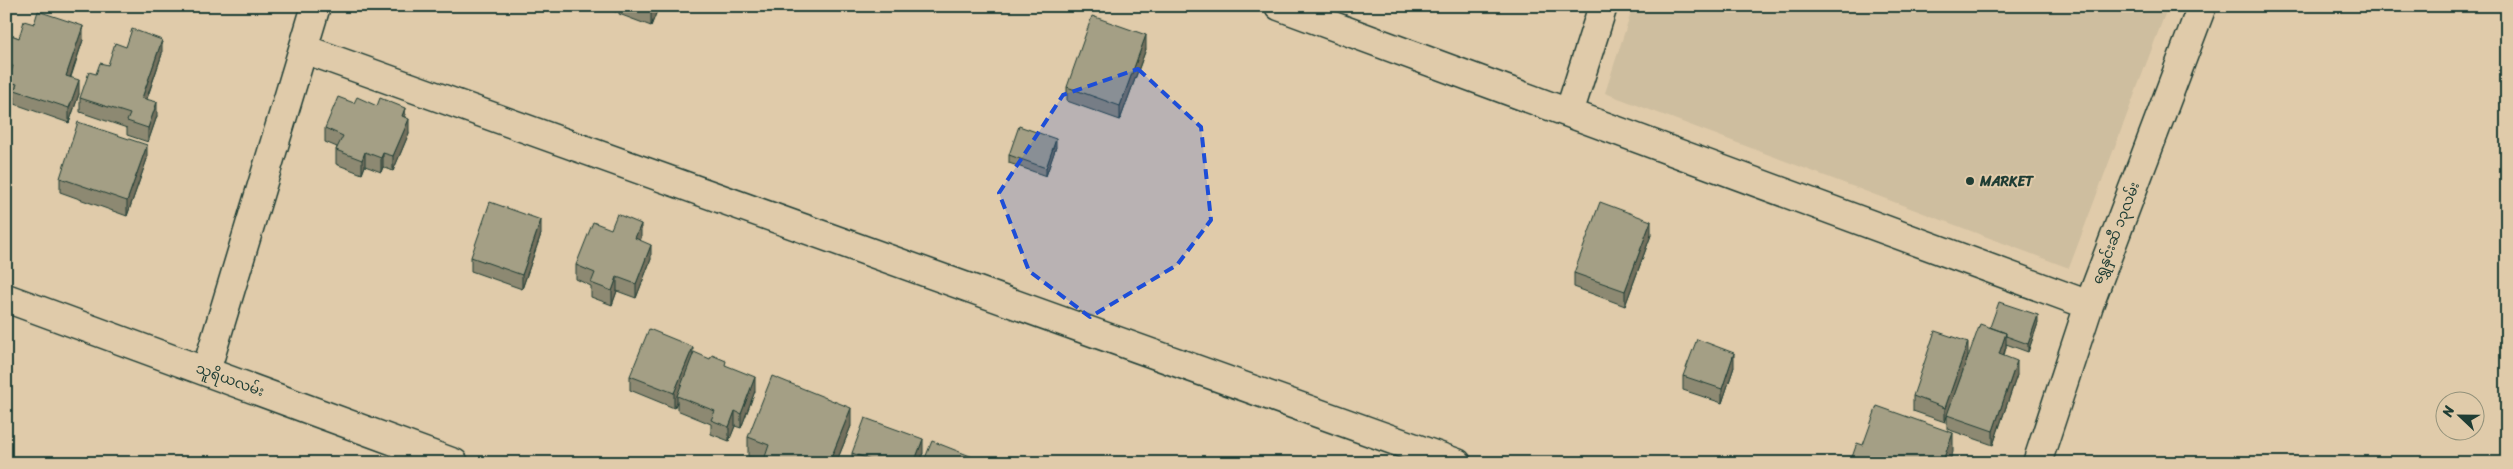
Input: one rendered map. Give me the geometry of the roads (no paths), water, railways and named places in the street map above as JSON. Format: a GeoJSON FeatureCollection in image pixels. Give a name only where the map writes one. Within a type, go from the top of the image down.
{"type":"FeatureCollection","features":[{"type":"Feature","properties":{"kind":"street"},"geometry":{"type":"LineString","coordinates":[[206,371],[316,6]]}},
{"type":"Feature","properties":{"kind":"street"},"geometry":{"type":"LineString","coordinates":[[1279,6],[2089,305]]}},
{"type":"Feature","properties":{"kind":"street"},"geometry":{"type":"LineString","coordinates":[[1569,113],[1603,6]]}},
{"type":"Feature","properties":{"kind":"street","name":"ရွှေနှင်းဆီ ၁၃လမ်း"},"geometry":{"type":"LineString","coordinates":[[2038,463],[2089,305],[2202,6]]}},
{"type":"Feature","properties":{"kind":"street"},"geometry":{"type":"LineString","coordinates":[[304,49],[1457,463]]}},
{"type":"Feature","properties":{"kind":"street","name":"သူရိယလမ်း"},"geometry":{"type":"LineString","coordinates":[[6,298],[454,463]]}},
{"type":"Feature","properties":{"kind":"place","name":"MARKET"},"geometry":{"type":"Point","coordinates":[1970,181]}}]}
